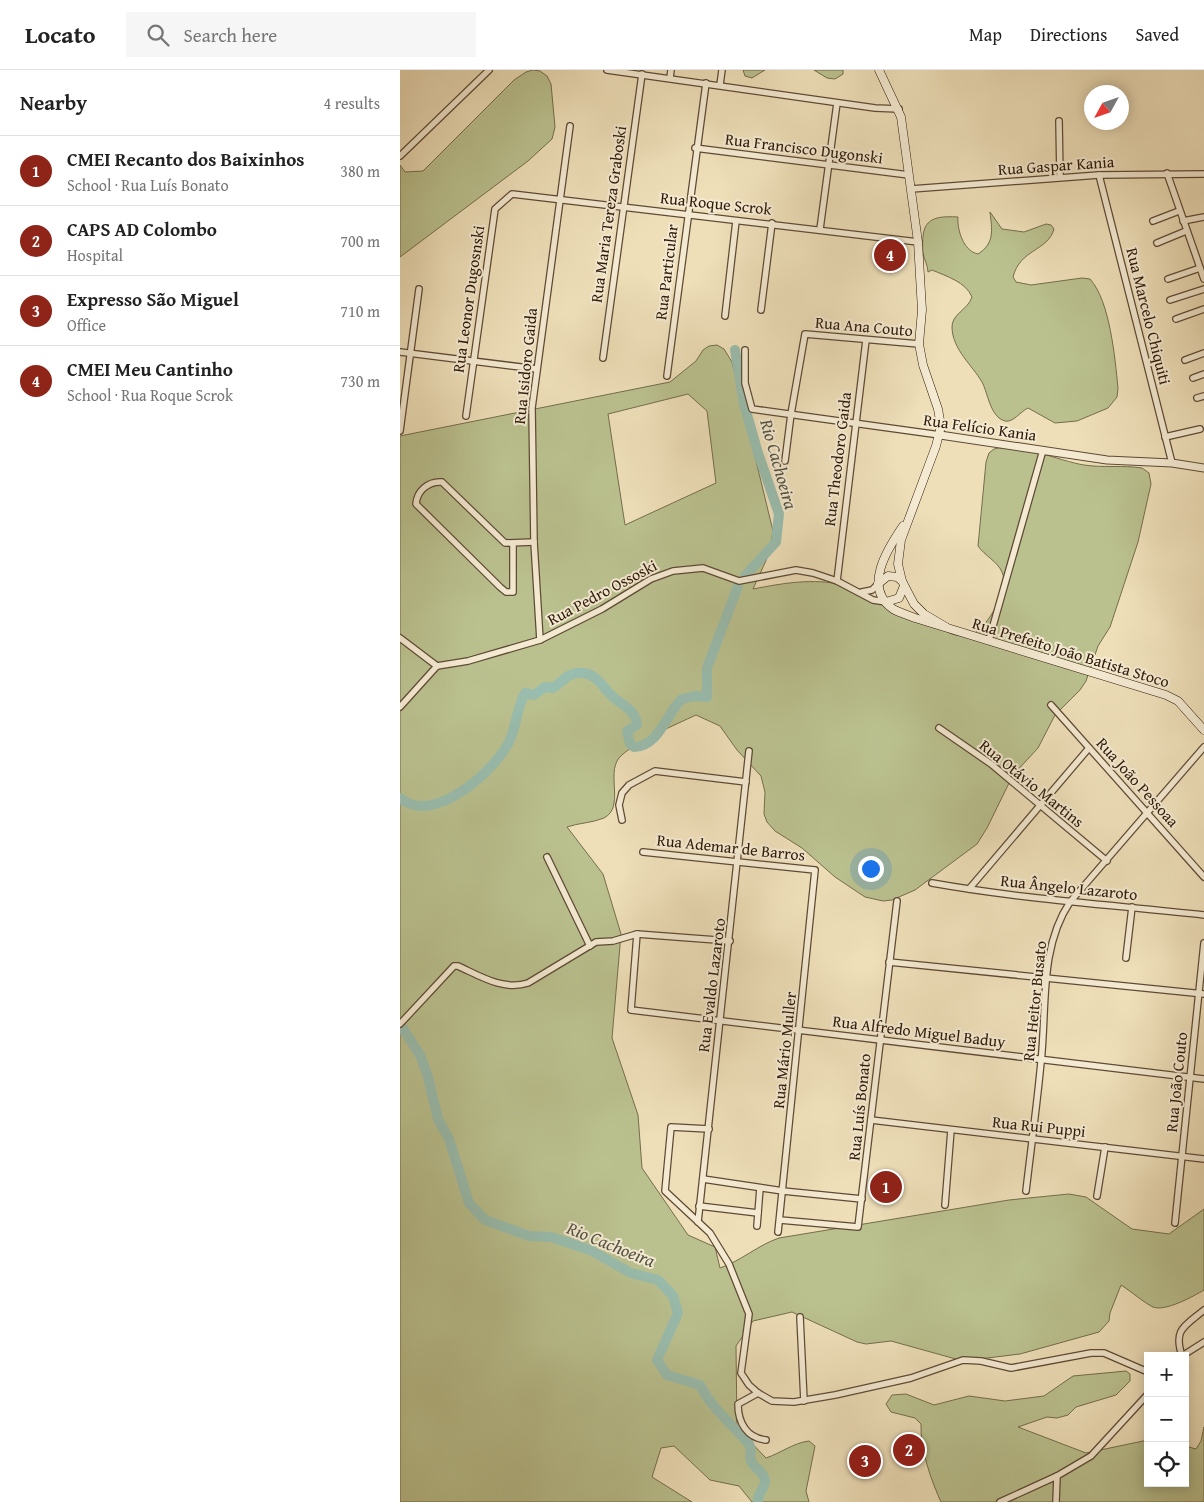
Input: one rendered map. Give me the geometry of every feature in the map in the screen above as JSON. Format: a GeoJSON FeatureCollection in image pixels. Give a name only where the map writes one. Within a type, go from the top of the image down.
{"type":"FeatureCollection","features":[{"type":"Feature","properties":{"kind":"main road","name":"Rua Prefeito João Batista Stoco"},"geometry":{"type":"LineString","coordinates":[[879,70],[899,109],[918,242],[922,310],[919,344],[922,365],[940,419],[940,435],[899,548],[898,564],[903,584],[911,600],[920,610],[946,627]]}},
{"type":"Feature","properties":{"kind":"main road","name":"Rua Prefeito João Batista Stoco"},"geometry":{"type":"LineString","coordinates":[[878,584],[883,562],[911,515]]}},
{"type":"Feature","properties":{"kind":"main road"},"geometry":{"type":"LineString","coordinates":[[888,576],[897,577],[903,584],[899,598],[886,602],[878,584],[888,576]]}},
{"type":"Feature","properties":{"kind":"main road","name":"Rua Prefeito João Batista Stoco"},"geometry":{"type":"LineString","coordinates":[[886,602],[898,611],[946,627],[1166,695],[1178,701],[1204,730]]}},
{"type":"Feature","properties":{"kind":"street"},"geometry":{"type":"LineString","coordinates":[[400,156],[489,70]]}},
{"type":"Feature","properties":{"kind":"street"},"geometry":{"type":"LineString","coordinates":[[608,70],[642,74],[650,73],[706,84],[837,103],[899,109]]}},
{"type":"Feature","properties":{"kind":"street"},"geometry":{"type":"LineString","coordinates":[[670,78],[671,70]]}},
{"type":"Feature","properties":{"kind":"street"},"geometry":{"type":"LineString","coordinates":[[720,85],[722,70]]}},
{"type":"Feature","properties":{"kind":"street","name":"Rua Maria Tereza Graboski"},"geometry":{"type":"LineString","coordinates":[[603,358],[642,74]]}},
{"type":"Feature","properties":{"kind":"street","name":"Rua Particular"},"geometry":{"type":"LineString","coordinates":[[668,376],[695,148],[706,84]]}},
{"type":"Feature","properties":{"kind":"street"},"geometry":{"type":"LineString","coordinates":[[820,229],[837,103]]}},
{"type":"Feature","properties":{"kind":"street"},"geometry":{"type":"LineString","coordinates":[[1059,121],[1060,177]]}},
{"type":"Feature","properties":{"kind":"street","name":"Rua Isidoro Gaida"},"geometry":{"type":"LineString","coordinates":[[540,640],[534,542],[532,408],[570,126]]}},
{"type":"Feature","properties":{"kind":"street","name":"Rua Francisco Dugonski"},"geometry":{"type":"LineString","coordinates":[[695,148],[909,175]]}},
{"type":"Feature","properties":{"kind":"street"},"geometry":{"type":"LineString","coordinates":[[1167,173],[1204,279]]}},
{"type":"Feature","properties":{"kind":"street","name":"Rua Gaspar Kania"},"geometry":{"type":"LineString","coordinates":[[911,189],[1099,175],[1204,174]]}},
{"type":"Feature","properties":{"kind":"street","name":"Rua Marcelo Chiquiti"},"geometry":{"type":"LineString","coordinates":[[1099,175],[1172,463]]}},
{"type":"Feature","properties":{"kind":"street","name":"Rua Roque Scrok"},"geometry":{"type":"LineString","coordinates":[[512,194],[772,223],[918,242]]}},
{"type":"Feature","properties":{"kind":"street","name":"Rua Leonor Dugosnski"},"geometry":{"type":"LineString","coordinates":[[466,416],[495,209],[512,194]]}},
{"type":"Feature","properties":{"kind":"street"},"geometry":{"type":"LineString","coordinates":[[1153,221],[1179,211]]}},
{"type":"Feature","properties":{"kind":"street"},"geometry":{"type":"LineString","coordinates":[[1183,221],[1204,217]]}},
{"type":"Feature","properties":{"kind":"street"},"geometry":{"type":"LineString","coordinates":[[725,316],[736,220]]}},
{"type":"Feature","properties":{"kind":"street"},"geometry":{"type":"LineString","coordinates":[[761,310],[772,223]]}},
{"type":"Feature","properties":{"kind":"street"},"geometry":{"type":"LineString","coordinates":[[1157,243],[1186,231]]}},
{"type":"Feature","properties":{"kind":"street"},"geometry":{"type":"LineString","coordinates":[[1168,279],[1200,268]]}},
{"type":"Feature","properties":{"kind":"street"},"geometry":{"type":"LineString","coordinates":[[400,431],[418,289]]}},
{"type":"Feature","properties":{"kind":"street"},"geometry":{"type":"LineString","coordinates":[[1170,300],[1204,289]]}},
{"type":"Feature","properties":{"kind":"street"},"geometry":{"type":"LineString","coordinates":[[1176,319],[1204,309]]}},
{"type":"Feature","properties":{"kind":"street","name":"Rua Ana Couto"},"geometry":{"type":"LineString","coordinates":[[790,414],[805,334],[919,344]]}},
{"type":"Feature","properties":{"kind":"street","name":"Rua Theodoro Gaida"},"geometry":{"type":"LineString","coordinates":[[837,581],[866,340]]}},
{"type":"Feature","properties":{"kind":"street","name":"Rua Felício Kania"},"geometry":{"type":"LineString","coordinates":[[744,350],[745,383],[752,409],[1107,460],[1172,463],[1204,468]]}},
{"type":"Feature","properties":{"kind":"street"},"geometry":{"type":"LineString","coordinates":[[400,352],[537,369]]}},
{"type":"Feature","properties":{"kind":"street"},"geometry":{"type":"LineString","coordinates":[[1185,360],[1204,353]]}},
{"type":"Feature","properties":{"kind":"street"},"geometry":{"type":"LineString","coordinates":[[1193,378],[1204,374]]}},
{"type":"Feature","properties":{"kind":"street"},"geometry":{"type":"LineString","coordinates":[[1197,398],[1204,396]]}},
{"type":"Feature","properties":{"kind":"street"},"geometry":{"type":"LineString","coordinates":[[785,461],[790,414]]}},
{"type":"Feature","properties":{"kind":"street"},"geometry":{"type":"LineString","coordinates":[[1165,437],[1200,428]]}},
{"type":"Feature","properties":{"kind":"street"},"geometry":{"type":"LineString","coordinates":[[989,640],[1043,450]]}},
{"type":"Feature","properties":{"kind":"street"},"geometry":{"type":"LineString","coordinates":[[512,543],[513,592],[506,592],[416,504],[417,496],[425,487],[436,481],[442,482],[505,543],[534,542]]}},
{"type":"Feature","properties":{"kind":"street","name":"Rua Pedro Ossoski"},"geometry":{"type":"LineString","coordinates":[[437,666],[476,659],[540,640],[602,609],[651,579],[673,571],[703,568],[739,580],[796,570],[813,572],[837,581],[873,600],[886,602]]}},
{"type":"Feature","properties":{"kind":"street"},"geometry":{"type":"LineString","coordinates":[[860,592],[870,591],[878,584]]}},
{"type":"Feature","properties":{"kind":"street"},"geometry":{"type":"LineString","coordinates":[[400,638],[437,666],[400,707]]}},
{"type":"Feature","properties":{"kind":"street","name":"Rua João Pessoaa"},"geometry":{"type":"LineString","coordinates":[[1051,705],[1204,877]]}},
{"type":"Feature","properties":{"kind":"street","name":"Rua Otávio Martins"},"geometry":{"type":"LineString","coordinates":[[939,728],[992,764],[1039,806],[1107,861]]}},
{"type":"Feature","properties":{"kind":"street","name":"Rua Heitor Busato"},"geometry":{"type":"LineString","coordinates":[[1026,1191],[1042,1060],[1046,979],[1054,934],[1060,918],[1070,902],[1204,747]]}},
{"type":"Feature","properties":{"kind":"street"},"geometry":{"type":"LineString","coordinates":[[969,890],[1088,748]]}},
{"type":"Feature","properties":{"kind":"street","name":"Rua Evaldo Lazaroto"},"geometry":{"type":"LineString","coordinates":[[698,1222],[739,860],[749,751]]}},
{"type":"Feature","properties":{"kind":"street"},"geometry":{"type":"LineString","coordinates":[[622,820],[619,805],[622,793],[629,785],[656,771],[746,782]]}},
{"type":"Feature","properties":{"kind":"street","name":"Rua Ademar de Barros"},"geometry":{"type":"LineString","coordinates":[[644,852],[739,860],[815,870]]}},
{"type":"Feature","properties":{"kind":"street"},"geometry":{"type":"LineString","coordinates":[[547,858],[590,946]]}},
{"type":"Feature","properties":{"kind":"street"},"geometry":{"type":"LineString","coordinates":[[1198,870],[1204,864]]}},
{"type":"Feature","properties":{"kind":"street","name":"Rua Mário Muller"},"geometry":{"type":"LineString","coordinates":[[778,1232],[815,870]]}},
{"type":"Feature","properties":{"kind":"street","name":"Rua Ângelo Lazaroto"},"geometry":{"type":"LineString","coordinates":[[932,882],[969,890],[1204,915]]}},
{"type":"Feature","properties":{"kind":"street","name":"Rua Luís Bonato"},"geometry":{"type":"LineString","coordinates":[[780,1220],[858,1227],[897,901]]}},
{"type":"Feature","properties":{"kind":"street"},"geometry":{"type":"LineString","coordinates":[[1126,958],[1132,907]]}},
{"type":"Feature","properties":{"kind":"street"},"geometry":{"type":"LineString","coordinates":[[400,1024],[454,966],[458,966],[497,984],[516,987],[528,984],[596,942],[627,938],[637,934],[730,941]]}},
{"type":"Feature","properties":{"kind":"street","name":"Rua Alfredo Miguel Baduy"},"geometry":{"type":"LineString","coordinates":[[637,934],[632,1010],[1204,1080]]}},
{"type":"Feature","properties":{"kind":"street","name":"Rua João Couto"},"geometry":{"type":"LineString","coordinates":[[1175,1223],[1201,994],[1204,943]]}},
{"type":"Feature","properties":{"kind":"street"},"geometry":{"type":"LineString","coordinates":[[889,962],[1201,994]]}},
{"type":"Feature","properties":{"kind":"street","name":"Rua Rui Puppi"},"geometry":{"type":"LineString","coordinates":[[871,1120],[1204,1159]]}},
{"type":"Feature","properties":{"kind":"street"},"geometry":{"type":"LineString","coordinates":[[709,1129],[671,1127],[665,1191],[710,1233],[728,1264],[746,1302],[748,1320],[741,1373],[758,1394],[784,1403],[804,1401],[911,1378],[964,1360],[981,1361],[1010,1368],[1078,1355],[1104,1353],[1144,1370]]}},
{"type":"Feature","properties":{"kind":"street"},"geometry":{"type":"LineString","coordinates":[[945,1205],[951,1130]]}},
{"type":"Feature","properties":{"kind":"street"},"geometry":{"type":"LineString","coordinates":[[1097,1196],[1105,1147]]}},
{"type":"Feature","properties":{"kind":"street"},"geometry":{"type":"LineString","coordinates":[[703,1179],[862,1200]]}},
{"type":"Feature","properties":{"kind":"street"},"geometry":{"type":"LineString","coordinates":[[757,1226],[760,1188]]}},
{"type":"Feature","properties":{"kind":"street"},"geometry":{"type":"LineString","coordinates":[[700,1206],[758,1213]]}},
{"type":"Feature","properties":{"kind":"street"},"geometry":{"type":"LineString","coordinates":[[1181,1352],[1178,1337],[1181,1329],[1204,1310]]}},
{"type":"Feature","properties":{"kind":"street"},"geometry":{"type":"LineString","coordinates":[[800,1317],[804,1401]]}},
{"type":"Feature","properties":{"kind":"street"},"geometry":{"type":"LineString","coordinates":[[1188,1352],[1204,1342]]}},
{"type":"Feature","properties":{"kind":"street"},"geometry":{"type":"LineString","coordinates":[[758,1394],[738,1404],[738,1416],[748,1434],[755,1439],[766,1440]]}},
{"type":"Feature","properties":{"kind":"street"},"geometry":{"type":"LineString","coordinates":[[1000,1502],[1057,1476],[1091,1456],[1145,1397]]}},
{"type":"Feature","properties":{"kind":"street"},"geometry":{"type":"LineString","coordinates":[[1056,1502],[1057,1476]]}},
{"type":"Feature","properties":{"kind":"green space"},"geometry":{"type":"Polygon","coordinates":[[[533,70],[540,71],[547,76],[551,84],[555,127],[552,139],[528,161],[400,257],[400,165],[405,172],[423,171],[514,80],[533,70]]]}},
{"type":"Feature","properties":{"kind":"green space"},"geometry":{"type":"Polygon","coordinates":[[[743,70],[765,70],[752,78],[745,76],[743,70]]]}},
{"type":"Feature","properties":{"kind":"green space"},"geometry":{"type":"Polygon","coordinates":[[[814,70],[843,70],[843,74],[835,79],[827,78],[814,70]]]}},
{"type":"Feature","properties":{"kind":"green space"},"geometry":{"type":"Polygon","coordinates":[[[990,212],[1002,229],[1024,232],[1046,224],[1051,225],[1054,229],[1046,242],[1027,255],[1022,261],[1013,277],[1016,282],[1031,285],[1082,278],[1090,279],[1097,289],[1107,315],[1118,388],[1117,397],[1108,408],[1077,421],[1055,423],[1028,408],[1014,419],[1008,421],[1000,419],[996,415],[982,382],[959,350],[953,336],[952,323],[972,297],[965,287],[955,280],[932,270],[928,272],[923,253],[923,234],[928,223],[939,218],[958,217],[962,239],[968,249],[978,254],[990,241],[992,230],[990,212]]]}},
{"type":"Feature","properties":{"kind":"green space"},"geometry":{"type":"Polygon","coordinates":[[[717,345],[724,349],[732,362],[773,531],[769,554],[753,589],[787,583],[821,582],[844,585],[952,634],[969,636],[978,631],[996,607],[1003,588],[1004,579],[1000,568],[978,546],[986,462],[989,453],[994,449],[1015,448],[1084,465],[1142,468],[1149,473],[1151,484],[1138,542],[1110,627],[1098,646],[1086,681],[1080,690],[1055,715],[1038,748],[1013,775],[977,844],[915,890],[892,900],[883,901],[865,897],[835,877],[802,848],[775,831],[767,822],[764,814],[765,792],[761,776],[737,750],[720,726],[696,715],[655,734],[625,752],[615,765],[615,798],[610,813],[599,820],[567,827],[603,874],[621,934],[612,1038],[638,1115],[642,1168],[688,1235],[715,1247],[720,1268],[779,1238],[1009,1200],[1069,1194],[1086,1197],[1132,1229],[1169,1234],[1204,1209],[1204,1290],[1179,1303],[1158,1308],[1149,1305],[1121,1285],[1110,1313],[1109,1321],[1099,1332],[1020,1354],[963,1361],[891,1341],[866,1344],[857,1342],[792,1312],[753,1321],[736,1346],[737,1428],[766,1458],[803,1442],[809,1441],[815,1446],[806,1491],[809,1502],[752,1502],[739,1486],[710,1480],[674,1446],[661,1448],[652,1477],[692,1502],[400,1502],[400,436],[670,382],[696,361],[703,350],[709,346],[717,345]],[[688,394],[608,414],[625,525],[716,483],[707,411],[688,394]]]}},
{"type":"Feature","properties":{"kind":"green space"},"geometry":{"type":"Polygon","coordinates":[[[1126,1371],[1130,1374],[1130,1381],[1116,1395],[1076,1407],[1068,1415],[1057,1418],[1047,1417],[1018,1427],[1086,1453],[1144,1441],[1144,1487],[1189,1487],[1189,1447],[1196,1449],[1201,1441],[1204,1427],[1204,1502],[941,1502],[927,1464],[922,1444],[921,1424],[915,1418],[891,1412],[886,1404],[892,1395],[906,1394],[934,1405],[969,1396],[1005,1401],[1044,1396],[1073,1376],[1126,1371]]]}},
{"type":"Feature","properties":{"kind":"waterway","name":"Rio Cachoeira"},"geometry":{"type":"LineString","coordinates":[[735,350],[744,404],[758,453],[779,514],[776,542],[745,576]]}},
{"type":"Feature","properties":{"kind":"waterway","name":"Rio Cachoeira"},"geometry":{"type":"LineString","coordinates":[[400,798],[414,805],[429,805],[446,800],[462,791],[492,766],[503,752],[510,740],[525,693],[534,695],[545,687],[553,688],[567,677],[578,673],[592,676],[613,697],[632,712],[637,725],[627,731],[630,744],[634,747],[650,741],[662,728],[682,699],[695,696],[707,697],[707,668],[738,586]]}},
{"type":"Feature","properties":{"kind":"waterway","name":"Rio Cachoeira"},"geometry":{"type":"LineString","coordinates":[[402,1027],[420,1055],[428,1077],[438,1119],[449,1139],[469,1203],[485,1220],[529,1236],[551,1237],[590,1250],[631,1273],[658,1280],[673,1296],[678,1313],[657,1360],[667,1375],[700,1385],[716,1409],[749,1444],[751,1461],[763,1475],[765,1481],[758,1502]]}},
{"type":"Feature","properties":{"kind":"place","name":"CMEI Meu Cantinho"},"geometry":{"type":"Point","coordinates":[890,255]}},
{"type":"Feature","properties":{"kind":"place","name":"CMEI Recanto dos Baixinhos"},"geometry":{"type":"Point","coordinates":[886,1187]}},
{"type":"Feature","properties":{"kind":"place","name":"CAPS AD Colombo"},"geometry":{"type":"Point","coordinates":[909,1450]}},
{"type":"Feature","properties":{"kind":"place","name":"Expresso São Miguel"},"geometry":{"type":"Point","coordinates":[865,1461]}}]}
